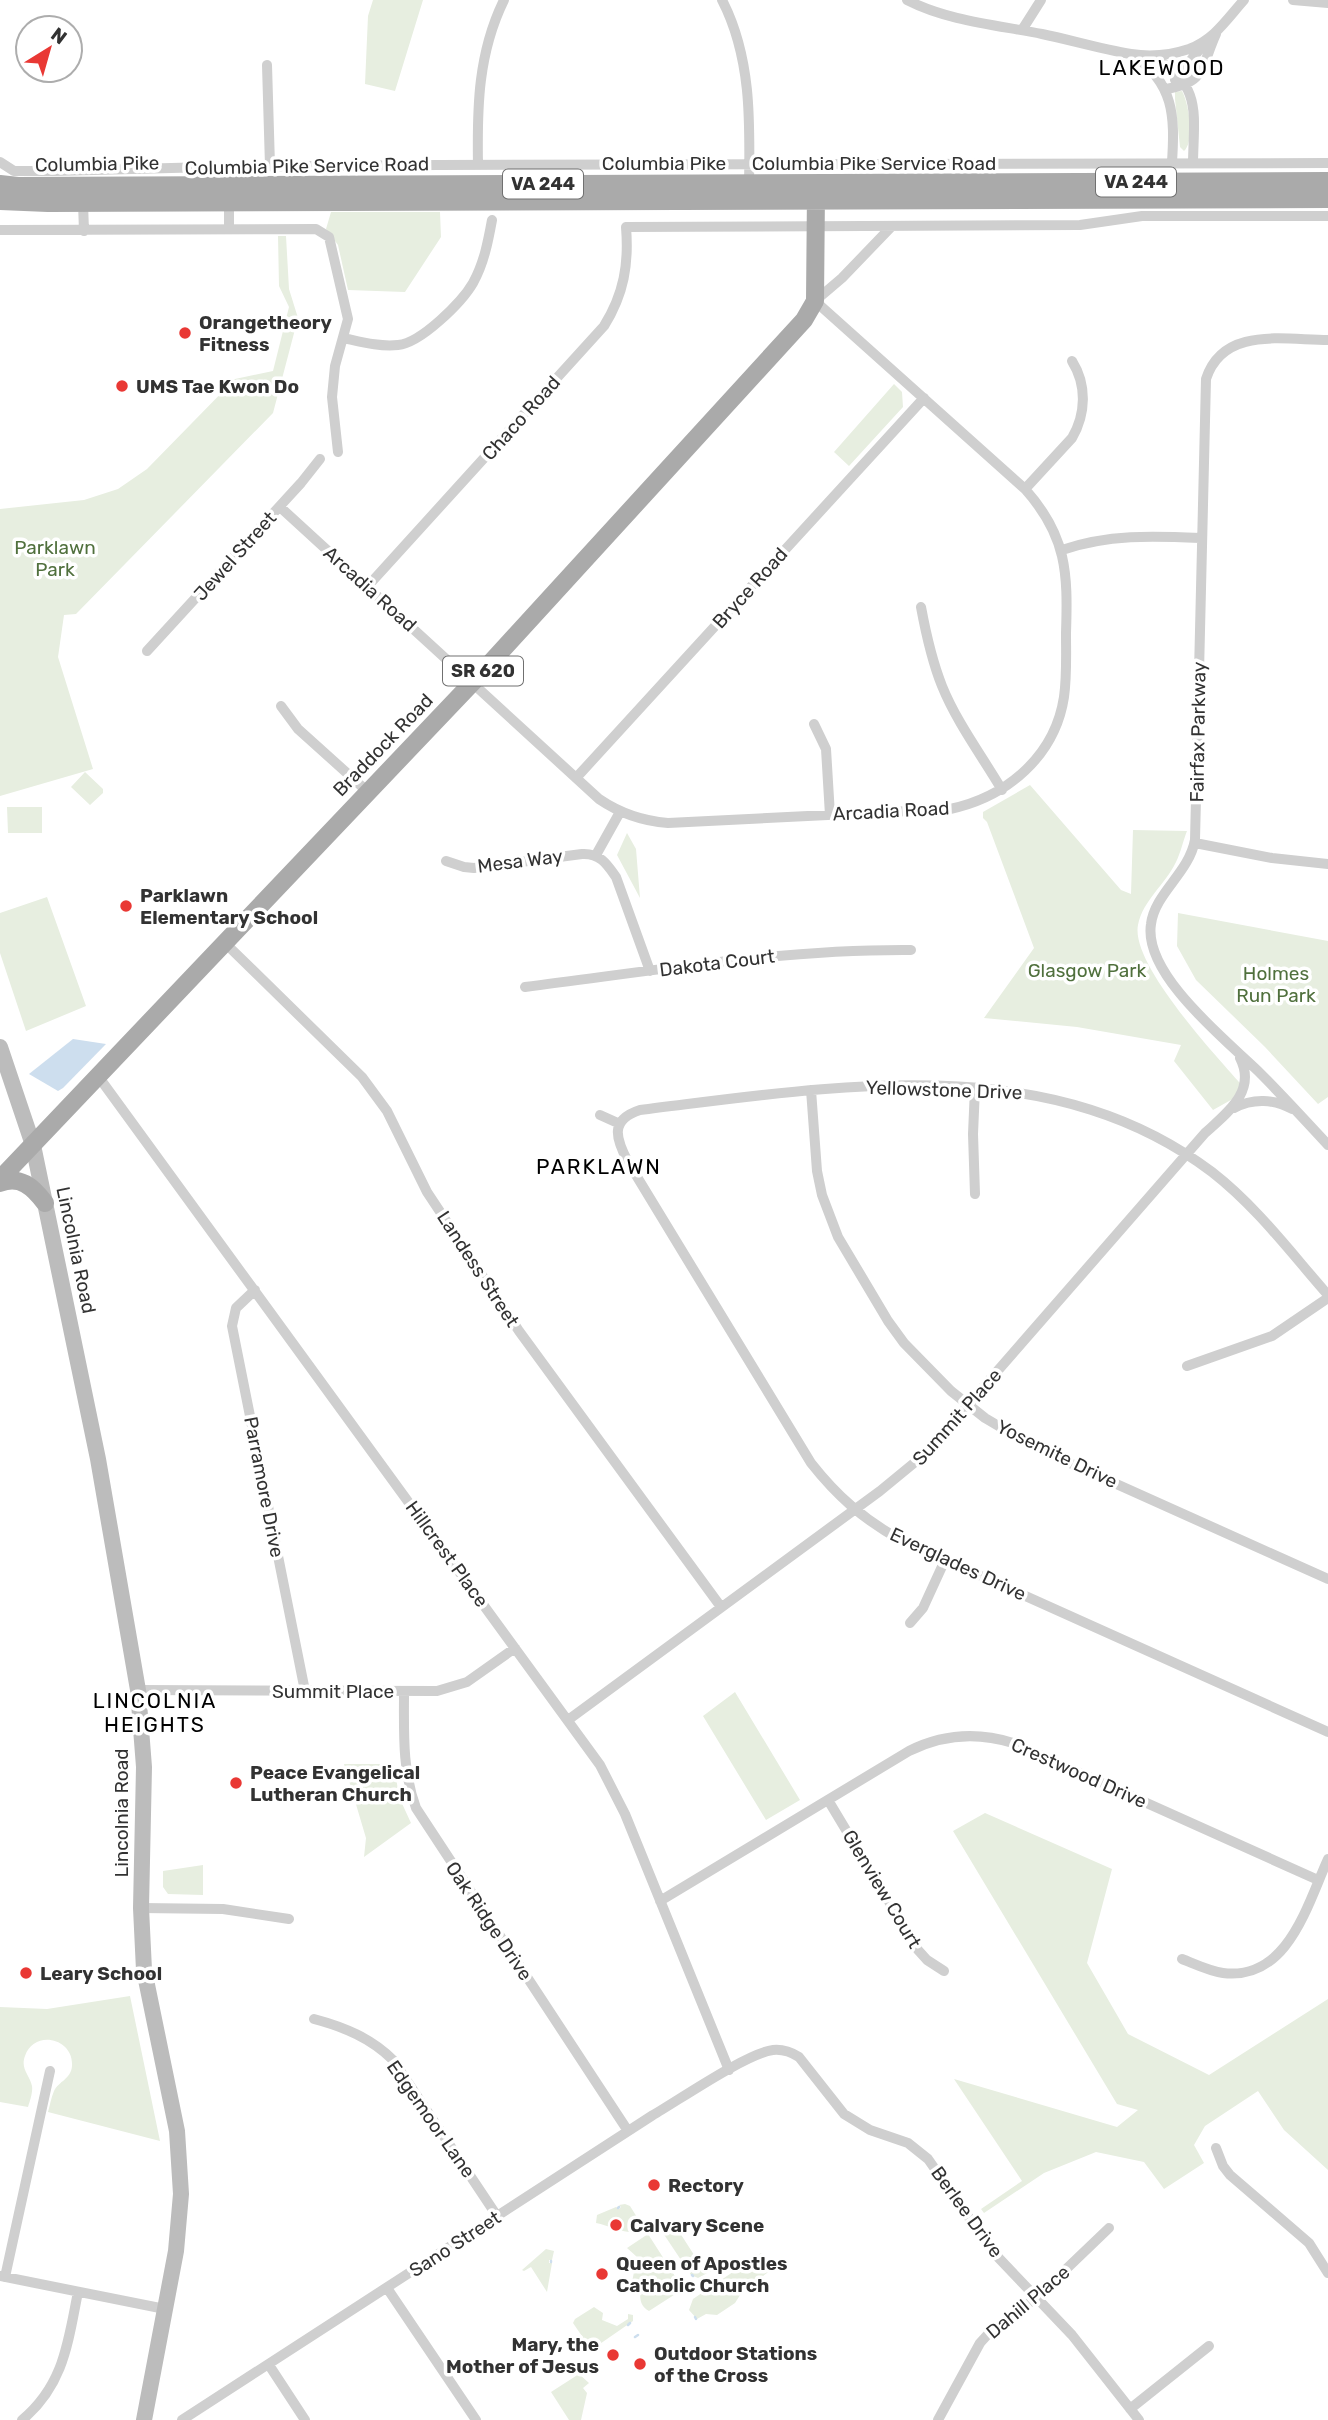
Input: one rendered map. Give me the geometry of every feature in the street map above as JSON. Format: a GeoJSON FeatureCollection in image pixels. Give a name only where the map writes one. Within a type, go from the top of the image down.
{"type":"FeatureCollection","features":[{"type":"Feature","properties":{"kind":"main road","name":"Columbia Pike"},"geometry":{"type":"LineString","coordinates":[[1181,191],[1328,181]]}},
{"type":"Feature","properties":{"kind":"main road","name":"Columbia Pike"},"geometry":{"type":"LineString","coordinates":[[0,184],[228,184],[748,192],[1181,191],[1328,200]]}},
{"type":"Feature","properties":{"kind":"main road","name":"Columbia Pike"},"geometry":{"type":"LineString","coordinates":[[0,201],[83,203],[228,184]]}},
{"type":"Feature","properties":{"kind":"main road"},"geometry":{"type":"LineString","coordinates":[[815,301],[816,192]]}},
{"type":"Feature","properties":{"kind":"main road","name":"Braddock Road"},"geometry":{"type":"LineString","coordinates":[[0,1181],[472,682],[795,330],[815,301]]}},
{"type":"Feature","properties":{"kind":"main road","name":"Lincolnia Road"},"geometry":{"type":"LineString","coordinates":[[0,1047],[33,1145],[99,1459],[138,1690],[144,1768],[141,1908],[144,1970],[177,2131],[181,2172],[178,2237],[144,2420]]}},
{"type":"Feature","properties":{"kind":"main road"},"geometry":{"type":"LineString","coordinates":[[0,1181],[13,1180],[27,1184],[45,1203]]}},
{"type":"Feature","properties":{"kind":"street"},"geometry":{"type":"LineString","coordinates":[[478,165],[479,84],[491,31],[504,0]]}},
{"type":"Feature","properties":{"kind":"street"},"geometry":{"type":"LineString","coordinates":[[722,0],[734,29],[745,75],[749,111],[748,192]]}},
{"type":"Feature","properties":{"kind":"street"},"geometry":{"type":"LineString","coordinates":[[907,0],[937,13],[1131,54],[1150,55],[1176,53],[1205,41],[1217,32],[1244,0]]}},
{"type":"Feature","properties":{"kind":"street"},"geometry":{"type":"LineString","coordinates":[[1022,30],[1041,0]]}},
{"type":"Feature","properties":{"kind":"street"},"geometry":{"type":"LineString","coordinates":[[1293,0],[1328,3]]}},
{"type":"Feature","properties":{"kind":"street"},"geometry":{"type":"LineString","coordinates":[[1166,89],[1186,86],[1199,75],[1217,32]]}},
{"type":"Feature","properties":{"kind":"street"},"geometry":{"type":"LineString","coordinates":[[1166,89],[1205,41]]}},
{"type":"Feature","properties":{"kind":"street"},"geometry":{"type":"LineString","coordinates":[[1131,54],[1147,65],[1166,89],[1182,162]]}},
{"type":"Feature","properties":{"kind":"street"},"geometry":{"type":"LineString","coordinates":[[1150,55],[1178,77],[1192,96],[1194,110],[1182,162],[1181,191]]}},
{"type":"Feature","properties":{"kind":"street"},"geometry":{"type":"LineString","coordinates":[[267,65],[270,166]]}},
{"type":"Feature","properties":{"kind":"street","name":"Columbia Pike Service Road"},"geometry":{"type":"LineString","coordinates":[[1,163],[14,171],[228,184],[270,166],[1328,163]]}},
{"type":"Feature","properties":{"kind":"street"},"geometry":{"type":"LineString","coordinates":[[228,184],[229,229]]}},
{"type":"Feature","properties":{"kind":"street"},"geometry":{"type":"LineString","coordinates":[[83,203],[84,231]]}},
{"type":"Feature","properties":{"kind":"street"},"geometry":{"type":"LineString","coordinates":[[817,226],[1080,225],[1142,216],[1328,216]]}},
{"type":"Feature","properties":{"kind":"street"},"geometry":{"type":"LineString","coordinates":[[344,338],[369,344],[401,345],[432,329],[472,285],[485,253],[492,220]]}},
{"type":"Feature","properties":{"kind":"street","name":"Chaco Road"},"geometry":{"type":"LineString","coordinates":[[367,587],[604,326],[620,296],[625,277],[628,248],[625,227],[817,226]]}},
{"type":"Feature","properties":{"kind":"street","name":"Braddock Road"},"geometry":{"type":"LineString","coordinates":[[815,301],[842,278],[892,226]]}},
{"type":"Feature","properties":{"kind":"street"},"geometry":{"type":"LineString","coordinates":[[0,230],[316,229],[330,237],[348,319],[335,366],[332,397],[338,452]]}},
{"type":"Feature","properties":{"kind":"street","name":"Arcadia Road"},"geometry":{"type":"LineString","coordinates":[[279,507],[599,799],[620,812],[668,823],[950,809],[982,800],[1016,780],[1041,754],[1063,705],[1067,604],[1062,550],[1049,520],[1025,489],[815,301]]}},
{"type":"Feature","properties":{"kind":"street","name":"Fairfax Parkway"},"geometry":{"type":"LineString","coordinates":[[1328,340],[1243,341],[1232,345],[1215,360],[1210,369],[1206,385],[1195,843],[1188,863],[1154,911],[1150,932],[1157,959],[1179,992],[1328,1145]]}},
{"type":"Feature","properties":{"kind":"street"},"geometry":{"type":"LineString","coordinates":[[1025,489],[1078,428],[1083,386],[1072,361]]}},
{"type":"Feature","properties":{"kind":"street","name":"Bryce Road"},"geometry":{"type":"LineString","coordinates":[[576,778],[925,398]]}},
{"type":"Feature","properties":{"kind":"street","name":"Jewel Street"},"geometry":{"type":"LineString","coordinates":[[148,651],[320,459]]}},
{"type":"Feature","properties":{"kind":"street"},"geometry":{"type":"LineString","coordinates":[[1062,550],[1082,543],[1122,536],[1202,538]]}},
{"type":"Feature","properties":{"kind":"street"},"geometry":{"type":"LineString","coordinates":[[921,607],[928,644],[943,689],[1002,790]]}},
{"type":"Feature","properties":{"kind":"street"},"geometry":{"type":"LineString","coordinates":[[281,706],[298,729],[368,792]]}},
{"type":"Feature","properties":{"kind":"street"},"geometry":{"type":"LineString","coordinates":[[814,724],[826,749],[830,815]]}},
{"type":"Feature","properties":{"kind":"street"},"geometry":{"type":"LineString","coordinates":[[620,812],[596,855],[608,865],[616,877],[650,971]]}},
{"type":"Feature","properties":{"kind":"street"},"geometry":{"type":"LineString","coordinates":[[1195,843],[1272,858],[1328,863]]}},
{"type":"Feature","properties":{"kind":"street","name":"Mesa Way"},"geometry":{"type":"LineString","coordinates":[[446,861],[474,868],[582,854],[596,855]]}},
{"type":"Feature","properties":{"kind":"street","name":"Landess Street"},"geometry":{"type":"LineString","coordinates":[[225,943],[362,1077],[375,1093],[428,1192],[519,1331],[721,1607]]}},
{"type":"Feature","properties":{"kind":"street","name":"Dakota Court"},"geometry":{"type":"LineString","coordinates":[[525,987],[815,953],[911,950]]}},
{"type":"Feature","properties":{"kind":"street","name":"Summit Place"},"geometry":{"type":"LineString","coordinates":[[568,1720],[908,1470],[969,1406],[1187,1154],[1236,1104],[1245,1085],[1244,1065],[1235,1049]]}},
{"type":"Feature","properties":{"kind":"street","name":"Hillcrest Place"},"geometry":{"type":"LineString","coordinates":[[99,1076],[600,1765],[614,1790],[729,2070]]}},
{"type":"Feature","properties":{"kind":"street","name":"Yellowstone Drive"},"geometry":{"type":"LineString","coordinates":[[620,1124],[630,1114],[640,1111],[811,1090],[909,1086],[1028,1093],[1087,1108],[1149,1133],[1187,1154],[1236,1193],[1328,1296]]}},
{"type":"Feature","properties":{"kind":"street"},"geometry":{"type":"LineString","coordinates":[[975,1088],[975,1194]]}},
{"type":"Feature","properties":{"kind":"street","name":"Yosemite Drive"},"geometry":{"type":"LineString","coordinates":[[811,1090],[817,1171],[822,1195],[838,1237],[888,1321],[930,1371],[969,1406],[1010,1435],[1328,1579]]}},
{"type":"Feature","properties":{"kind":"street","name":"Summit Place"},"geometry":{"type":"LineString","coordinates":[[1228,1111],[1250,1102],[1262,1101],[1286,1106],[1302,1117]]}},
{"type":"Feature","properties":{"kind":"street"},"geometry":{"type":"LineString","coordinates":[[600,1115],[620,1124]]}},
{"type":"Feature","properties":{"kind":"street","name":"Everglades Drive"},"geometry":{"type":"LineString","coordinates":[[620,1124],[618,1139],[628,1161],[783,1417],[811,1463],[837,1495],[854,1510],[901,1540],[1328,1732]]}},
{"type":"Feature","properties":{"kind":"street","name":"Parramore Drive"},"geometry":{"type":"LineString","coordinates":[[255,1290],[236,1308],[232,1326],[304,1692]]}},
{"type":"Feature","properties":{"kind":"street"},"geometry":{"type":"LineString","coordinates":[[1187,1366],[1272,1336],[1328,1296]]}},
{"type":"Feature","properties":{"kind":"street"},"geometry":{"type":"LineString","coordinates":[[909,1623],[923,1608],[945,1560]]}},
{"type":"Feature","properties":{"kind":"street","name":"Summit Place"},"geometry":{"type":"LineString","coordinates":[[138,1690],[437,1691],[453,1688],[476,1677],[516,1648]]}},
{"type":"Feature","properties":{"kind":"street","name":"Oak Ridge Drive"},"geometry":{"type":"LineString","coordinates":[[404,1692],[404,1756],[410,1793],[416,1808],[628,2131]]}},
{"type":"Feature","properties":{"kind":"street","name":"Crestwood Drive"},"geometry":{"type":"LineString","coordinates":[[660,1901],[909,1751],[931,1741],[965,1735],[998,1739],[1026,1749],[1318,1880]]}},
{"type":"Feature","properties":{"kind":"street","name":"Glenview Court"},"geometry":{"type":"LineString","coordinates":[[828,1800],[918,1950],[927,1960],[944,1971]]}},
{"type":"Feature","properties":{"kind":"street"},"geometry":{"type":"LineString","coordinates":[[1182,1959],[1212,1971],[1235,1973],[1260,1968],[1271,1961],[1291,1940],[1328,1859]]}},
{"type":"Feature","properties":{"kind":"street"},"geometry":{"type":"LineString","coordinates":[[141,1908],[223,1909],[289,1919]]}},
{"type":"Feature","properties":{"kind":"street","name":"Edgemoor Lane"},"geometry":{"type":"LineString","coordinates":[[314,2019],[372,2042],[393,2060],[497,2216]]}},
{"type":"Feature","properties":{"kind":"street","name":"Berlee Drive"},"geometry":{"type":"LineString","coordinates":[[729,2070],[770,2050],[785,2050],[799,2057],[844,2114],[870,2130],[908,2143],[928,2159],[993,2252],[1072,2335],[1139,2420]]}},
{"type":"Feature","properties":{"kind":"street","name":"Sano Street"},"geometry":{"type":"LineString","coordinates":[[182,2420],[628,2131],[729,2070]]}},
{"type":"Feature","properties":{"kind":"street"},"geometry":{"type":"LineString","coordinates":[[50,2071],[3,2277],[165,2309]]}},
{"type":"Feature","properties":{"kind":"street"},"geometry":{"type":"LineString","coordinates":[[1216,2148],[1230,2175],[1309,2243],[1328,2273]]}},
{"type":"Feature","properties":{"kind":"street","name":"Dahill Place"},"geometry":{"type":"LineString","coordinates":[[938,2420],[980,2343],[990,2332],[1037,2297],[1109,2228]]}},
{"type":"Feature","properties":{"kind":"street"},"geometry":{"type":"LineString","coordinates":[[387,2288],[476,2420]]}},
{"type":"Feature","properties":{"kind":"street"},"geometry":{"type":"LineString","coordinates":[[22,2420],[38,2405],[58,2375],[65,2357],[78,2292]]}},
{"type":"Feature","properties":{"kind":"street"},"geometry":{"type":"LineString","coordinates":[[1130,2409],[1209,2346]]}},
{"type":"Feature","properties":{"kind":"street"},"geometry":{"type":"LineString","coordinates":[[269,2365],[305,2420]]}},
{"type":"Feature","properties":{"kind":"green space"},"geometry":{"type":"Polygon","coordinates":[[[373,0],[423,0],[395,91],[365,84],[368,16],[373,0]]]}},
{"type":"Feature","properties":{"kind":"green space"},"geometry":{"type":"Polygon","coordinates":[[[1182,91],[1190,122],[1189,139],[1184,151],[1180,147],[1175,99],[1175,92],[1182,91]]]}},
{"type":"Feature","properties":{"kind":"green space"},"geometry":{"type":"Polygon","coordinates":[[[331,212],[440,212],[441,237],[405,292],[348,290],[338,245],[326,229],[331,212]]]}},
{"type":"Feature","properties":{"kind":"green space","name":"Parklawn Park"},"geometry":{"type":"Polygon","coordinates":[[[278,236],[286,236],[289,289],[298,318],[273,413],[76,614],[64,615],[58,657],[93,769],[0,796],[0,509],[84,500],[118,489],[147,469],[235,379],[273,371],[289,307],[279,286],[278,236]]]}},
{"type":"Feature","properties":{"kind":"green space"},"geometry":{"type":"Polygon","coordinates":[[[894,384],[902,392],[903,407],[849,466],[834,452],[894,384]]]}},
{"type":"Feature","properties":{"kind":"green space"},"geometry":{"type":"Polygon","coordinates":[[[85,772],[103,789],[103,793],[90,805],[71,787],[85,772]]]}},
{"type":"Feature","properties":{"kind":"green space","name":"Glasgow Park"},"geometry":{"type":"Polygon","coordinates":[[[1030,785],[1121,890],[1131,894],[1133,830],[1187,831],[1176,862],[1144,908],[1138,925],[1139,942],[1148,963],[1179,1011],[1247,1091],[1213,1110],[1174,1061],[1181,1045],[1077,1027],[984,1018],[1034,948],[987,822],[983,818],[983,812],[1030,785]]]}},
{"type":"Feature","properties":{"kind":"green space"},"geometry":{"type":"Polygon","coordinates":[[[7,807],[42,807],[42,833],[8,833],[7,807]]]}},
{"type":"Feature","properties":{"kind":"green space"},"geometry":{"type":"Polygon","coordinates":[[[627,833],[636,849],[640,898],[617,855],[627,833]]]}},
{"type":"Feature","properties":{"kind":"green space"},"geometry":{"type":"Polygon","coordinates":[[[47,897],[86,1006],[26,1031],[0,953],[0,913],[47,897]]]}},
{"type":"Feature","properties":{"kind":"green space","name":"Holmes Run Park"},"geometry":{"type":"Polygon","coordinates":[[[1178,913],[1328,941],[1328,1097],[1318,1104],[1265,1047],[1196,980],[1177,946],[1178,913]]]}},
{"type":"Feature","properties":{"kind":"green space"},"geometry":{"type":"Polygon","coordinates":[[[735,1692],[800,1800],[766,1820],[703,1716],[735,1692]]]}},
{"type":"Feature","properties":{"kind":"green space"},"geometry":{"type":"Polygon","coordinates":[[[344,1764],[394,1764],[399,1797],[411,1823],[364,1857],[366,1838],[344,1764]]]}},
{"type":"Feature","properties":{"kind":"green space"},"geometry":{"type":"Polygon","coordinates":[[[985,1813],[1112,1869],[1087,1963],[1128,2034],[1209,2075],[1328,1999],[1328,2170],[1284,2130],[1258,2091],[1205,2126],[1194,2145],[1204,2163],[1164,2189],[1144,2162],[1096,2152],[1044,2173],[984,2213],[981,2209],[1022,2181],[954,2079],[1117,2127],[1138,2110],[1117,2104],[953,1831],[985,1813]]]}},
{"type":"Feature","properties":{"kind":"green space"},"geometry":{"type":"Polygon","coordinates":[[[203,1865],[203,1895],[168,1894],[163,1887],[163,1871],[203,1865]]]}},
{"type":"Feature","properties":{"kind":"green space"},"geometry":{"type":"Polygon","coordinates":[[[130,1996],[160,2141],[48,2112],[54,2091],[69,2074],[72,2066],[67,2049],[53,2040],[36,2042],[25,2056],[24,2068],[32,2088],[28,2107],[0,2102],[0,2007],[47,2009],[130,1996]]]}},
{"type":"Feature","properties":{"kind":"green space"},"geometry":{"type":"Polygon","coordinates":[[[619,2205],[630,2206],[645,2230],[627,2232],[596,2223],[597,2215],[616,2207],[619,2209],[619,2205]]]}},
{"type":"Feature","properties":{"kind":"green space"},"geometry":{"type":"Polygon","coordinates":[[[671,2219],[705,2272],[712,2268],[713,2270],[698,2278],[691,2275],[659,2227],[671,2219]]]}},
{"type":"Feature","properties":{"kind":"green space"},"geometry":{"type":"Polygon","coordinates":[[[648,2234],[680,2284],[677,2293],[649,2311],[641,2303],[641,2285],[632,2282],[637,2257],[627,2248],[648,2234]]]}},
{"type":"Feature","properties":{"kind":"green space"},"geometry":{"type":"Polygon","coordinates":[[[546,2249],[554,2251],[552,2260],[549,2260],[549,2263],[552,2263],[547,2292],[531,2267],[522,2270],[546,2249]]]}},
{"type":"Feature","properties":{"kind":"green space"},"geometry":{"type":"Polygon","coordinates":[[[761,2253],[771,2270],[742,2292],[735,2303],[717,2315],[706,2314],[697,2319],[689,2310],[693,2299],[761,2253]]]}},
{"type":"Feature","properties":{"kind":"green space"},"geometry":{"type":"Polygon","coordinates":[[[594,2307],[603,2313],[602,2320],[617,2326],[628,2319],[628,2314],[633,2315],[633,2321],[594,2348],[590,2348],[573,2323],[594,2307]]]}},
{"type":"Feature","properties":{"kind":"green space"},"geometry":{"type":"Polygon","coordinates":[[[579,2374],[589,2383],[583,2388],[587,2393],[581,2420],[569,2420],[551,2392],[579,2374]]]}},
{"type":"Feature","properties":{"kind":"water"},"geometry":{"type":"Polygon","coordinates":[[[73,1039],[106,1044],[58,1091],[29,1074],[73,1039]]]}},
{"type":"Feature","properties":{"kind":"place","name":"Orangetheory Fitness"},"geometry":{"type":"Point","coordinates":[185,333]}},
{"type":"Feature","properties":{"kind":"place","name":"UMS Tae Kwon Do"},"geometry":{"type":"Point","coordinates":[122,386]}},
{"type":"Feature","properties":{"kind":"place","name":"Parklawn Elementary School"},"geometry":{"type":"Point","coordinates":[126,906]}},
{"type":"Feature","properties":{"kind":"place","name":"Peace Evangelical Lutheran Church"},"geometry":{"type":"Point","coordinates":[236,1783]}},
{"type":"Feature","properties":{"kind":"place","name":"Leary School"},"geometry":{"type":"Point","coordinates":[26,1973]}},
{"type":"Feature","properties":{"kind":"place","name":"Rectory"},"geometry":{"type":"Point","coordinates":[654,2185]}},
{"type":"Feature","properties":{"kind":"place","name":"Calvary Scene"},"geometry":{"type":"Point","coordinates":[616,2225]}},
{"type":"Feature","properties":{"kind":"place","name":"Queen of Apostles Catholic Church"},"geometry":{"type":"Point","coordinates":[602,2274]}},
{"type":"Feature","properties":{"kind":"place","name":"Mary, the Mother of Jesus"},"geometry":{"type":"Point","coordinates":[613,2355]}},
{"type":"Feature","properties":{"kind":"place","name":"Outdoor Stations of the Cross"},"geometry":{"type":"Point","coordinates":[640,2364]}},
{"type":"Feature","properties":{"kind":"district","name":"LAKEWOOD"},"geometry":{"type":"Point","coordinates":[1162,67]}},
{"type":"Feature","properties":{"kind":"district","name":"PARKLAWN"},"geometry":{"type":"Point","coordinates":[599,1166]}},
{"type":"Feature","properties":{"kind":"district","name":"LINCOLNIA HEIGHTS"},"geometry":{"type":"Point","coordinates":[155,1712]}}]}
